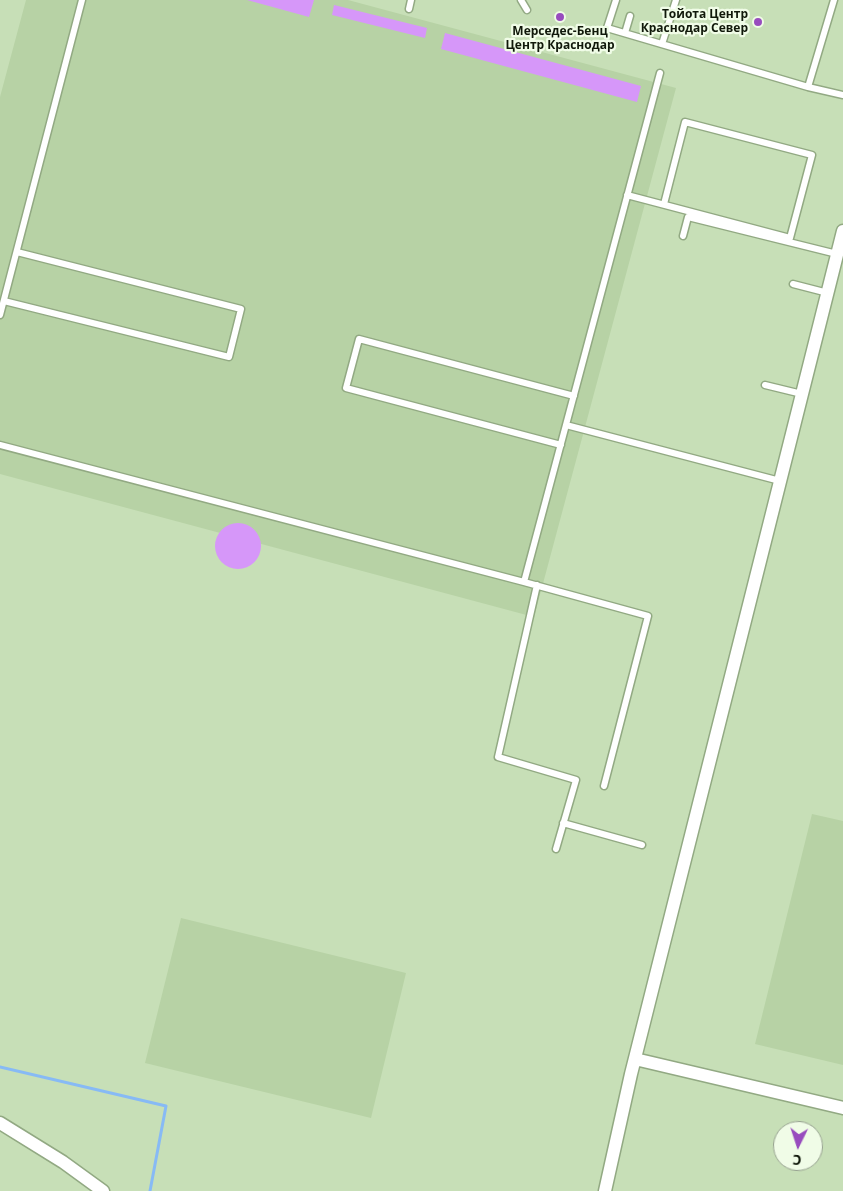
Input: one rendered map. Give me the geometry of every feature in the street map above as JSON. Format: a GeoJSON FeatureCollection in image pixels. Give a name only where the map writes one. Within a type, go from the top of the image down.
{"type":"FeatureCollection","features":[{"type":"Feature","properties":{"kind":"street"},"geometry":{"type":"LineString","coordinates":[[605,1191],[635,1059],[843,231]]}},
{"type":"Feature","properties":{"kind":"street"},"geometry":{"type":"LineString","coordinates":[[635,1059],[843,1108]]}},
{"type":"Feature","properties":{"kind":"street"},"geometry":{"type":"LineString","coordinates":[[0,1123],[64,1162],[103,1191]]}},
{"type":"Feature","properties":{"kind":"lane"},"geometry":{"type":"LineString","coordinates":[[0,315],[82,0]]}},
{"type":"Feature","properties":{"kind":"lane"},"geometry":{"type":"LineString","coordinates":[[409,9],[411,0]]}},
{"type":"Feature","properties":{"kind":"lane"},"geometry":{"type":"LineString","coordinates":[[521,0],[527,10]]}},
{"type":"Feature","properties":{"kind":"lane"},"geometry":{"type":"LineString","coordinates":[[616,0],[607,28],[808,87],[843,95]]}},
{"type":"Feature","properties":{"kind":"lane"},"geometry":{"type":"LineString","coordinates":[[662,44],[676,0]]}},
{"type":"Feature","properties":{"kind":"lane"},"geometry":{"type":"LineString","coordinates":[[808,87],[834,0]]}},
{"type":"Feature","properties":{"kind":"lane"},"geometry":{"type":"LineString","coordinates":[[625,33],[630,16]]}},
{"type":"Feature","properties":{"kind":"lane"},"geometry":{"type":"LineString","coordinates":[[524,582],[660,73]]}},
{"type":"Feature","properties":{"kind":"lane"},"geometry":{"type":"LineString","coordinates":[[627,195],[790,238],[812,155],[685,122],[664,204]]}},
{"type":"Feature","properties":{"kind":"lane"},"geometry":{"type":"LineString","coordinates":[[683,236],[688,217],[837,254]]}},
{"type":"Feature","properties":{"kind":"lane"},"geometry":{"type":"LineString","coordinates":[[4,301],[229,357],[241,309],[17,252]]}},
{"type":"Feature","properties":{"kind":"lane"},"geometry":{"type":"LineString","coordinates":[[793,284],[828,293]]}},
{"type":"Feature","properties":{"kind":"lane"},"geometry":{"type":"LineString","coordinates":[[560,445],[346,388],[359,339],[574,396]]}},
{"type":"Feature","properties":{"kind":"lane"},"geometry":{"type":"LineString","coordinates":[[766,385],[802,394]]}},
{"type":"Feature","properties":{"kind":"lane"},"geometry":{"type":"LineString","coordinates":[[566,425],[780,481]]}},
{"type":"Feature","properties":{"kind":"lane"},"geometry":{"type":"LineString","coordinates":[[0,445],[537,585],[648,616],[604,786]]}},
{"type":"Feature","properties":{"kind":"lane"},"geometry":{"type":"LineString","coordinates":[[537,585],[498,757],[576,780],[556,849]]}},
{"type":"Feature","properties":{"kind":"lane"},"geometry":{"type":"LineString","coordinates":[[563,823],[642,845]]}},
{"type":"Feature","properties":{"kind":"shaded area"},"geometry":{"type":"Polygon","coordinates":[[[26,0],[348,0],[676,88],[534,617],[0,474],[0,97],[26,0]]]}},
{"type":"Feature","properties":{"kind":"shaded area"},"geometry":{"type":"Polygon","coordinates":[[[247,0],[314,0],[309,17],[247,0]]]}},
{"type":"Feature","properties":{"kind":"shaded area"},"geometry":{"type":"Polygon","coordinates":[[[334,5],[427,28],[425,38],[332,15],[334,5]]]}},
{"type":"Feature","properties":{"kind":"shaded area"},"geometry":{"type":"Polygon","coordinates":[[[445,33],[641,86],[637,102],[441,49],[445,33]]]}},
{"type":"Feature","properties":{"kind":"shaded area"},"geometry":{"type":"Polygon","coordinates":[[[238,523],[251,527],[257,533],[261,546],[257,559],[251,565],[238,569],[225,565],[219,559],[215,546],[219,533],[225,527],[238,523]]]}},
{"type":"Feature","properties":{"kind":"shaded area"},"geometry":{"type":"Polygon","coordinates":[[[812,814],[843,821],[843,1065],[755,1044],[812,814]]]}},
{"type":"Feature","properties":{"kind":"shaded area"},"geometry":{"type":"Polygon","coordinates":[[[181,918],[406,973],[371,1118],[145,1063],[181,918]]]}},
{"type":"Feature","properties":{"kind":"waterway"},"geometry":{"type":"LineString","coordinates":[[0,1067],[166,1106],[150,1191]]}},
{"type":"Feature","properties":{"kind":"place","name":"Мерседес-Бенц Центр Краснодар"},"geometry":{"type":"Point","coordinates":[560,17]}},
{"type":"Feature","properties":{"kind":"place","name":"Тойота Центр Краснодар Север"},"geometry":{"type":"Point","coordinates":[758,22]}}]}
